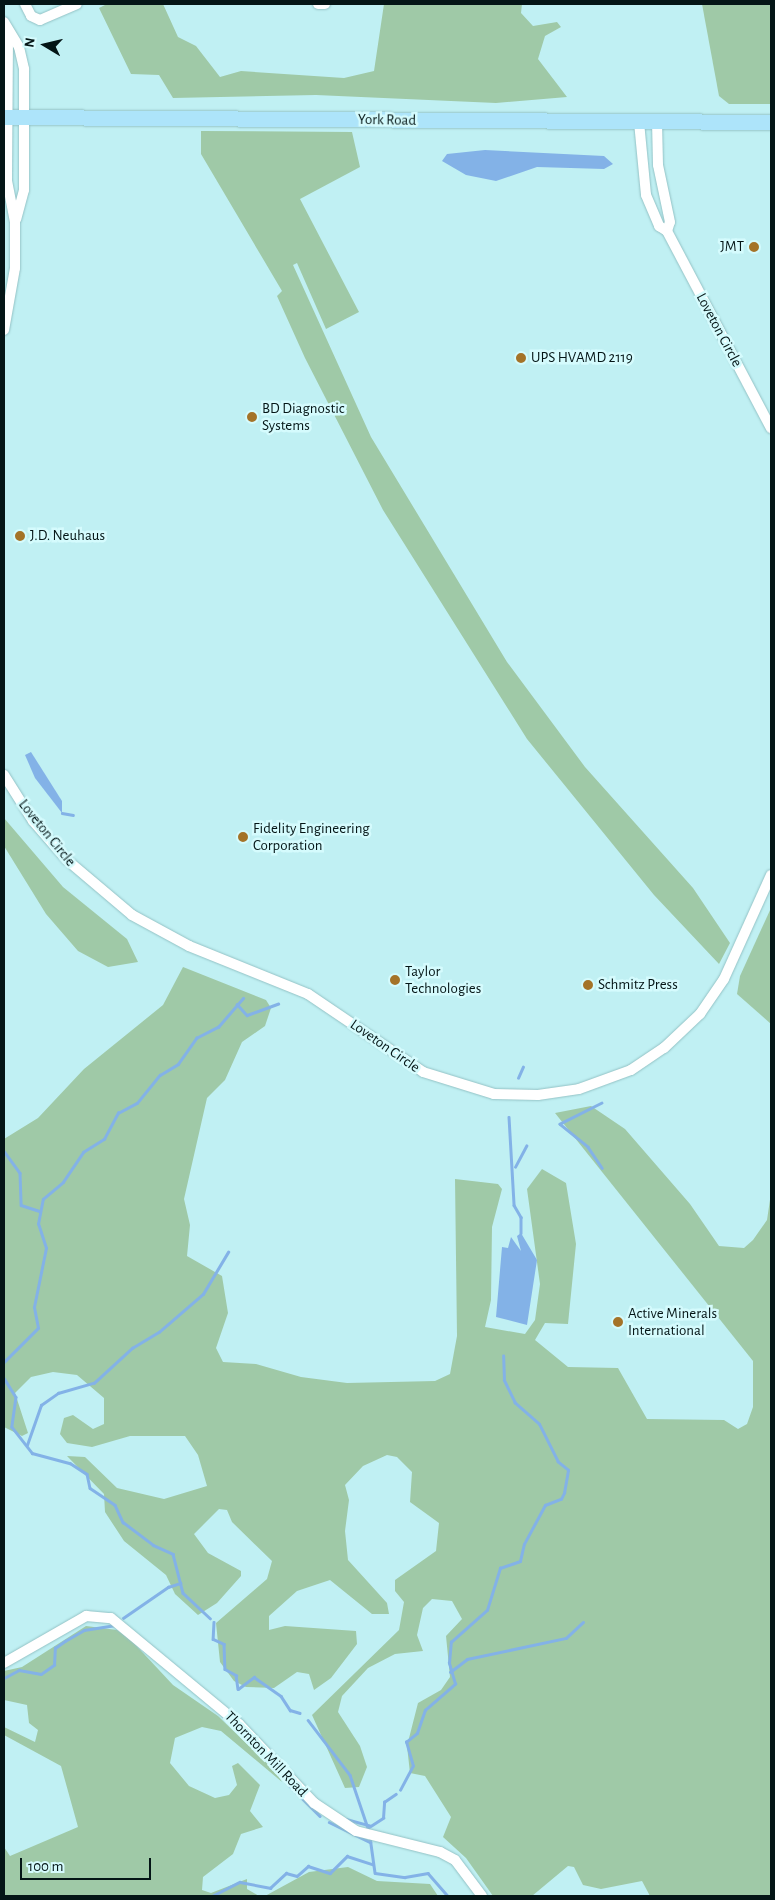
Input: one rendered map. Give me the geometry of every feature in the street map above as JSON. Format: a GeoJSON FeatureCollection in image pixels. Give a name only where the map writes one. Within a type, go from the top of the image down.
{"type":"FeatureCollection","features":[{"type":"Feature","properties":{"kind":"main road","name":"York Road"},"geometry":{"type":"LineString","coordinates":[[6,118],[771,122]]}},
{"type":"Feature","properties":{"kind":"street"},"geometry":{"type":"LineString","coordinates":[[25,4],[31,16],[40,20],[77,4]]}},
{"type":"Feature","properties":{"kind":"street"},"geometry":{"type":"LineString","coordinates":[[318,4],[325,4]]}},
{"type":"Feature","properties":{"kind":"street"},"geometry":{"type":"LineString","coordinates":[[4,330],[14,283],[15,222],[6,181],[6,26]]}},
{"type":"Feature","properties":{"kind":"street"},"geometry":{"type":"LineString","coordinates":[[6,26],[19,47],[24,69],[24,190],[15,222]]}},
{"type":"Feature","properties":{"kind":"street","name":"Loveton Circle"},"geometry":{"type":"LineString","coordinates":[[638,122],[646,195],[659,226],[667,231],[771,428]]}},
{"type":"Feature","properties":{"kind":"street","name":"Loveton Circle"},"geometry":{"type":"LineString","coordinates":[[657,122],[658,165],[670,222],[667,231]]}},
{"type":"Feature","properties":{"kind":"street","name":"Loveton Circle"},"geometry":{"type":"LineString","coordinates":[[4,775],[55,848],[90,883],[132,915],[181,942],[308,994],[423,1072],[494,1094],[548,1094],[586,1087],[631,1070],[664,1048],[700,1014],[724,979],[771,875]]}},
{"type":"Feature","properties":{"kind":"street","name":"Thornton Mill Road"},"geometry":{"type":"LineString","coordinates":[[4,1663],[86,1616],[112,1618],[239,1724],[314,1803],[356,1831],[440,1852],[455,1860],[482,1896]]}},
{"type":"Feature","properties":{"kind":"green space"},"geometry":{"type":"Polygon","coordinates":[[[107,4],[163,4],[178,37],[196,46],[220,77],[241,71],[344,78],[374,71],[384,4],[522,4],[521,13],[533,26],[557,22],[561,27],[545,36],[538,59],[567,97],[496,103],[316,95],[173,98],[159,75],[131,74],[99,8],[107,4]]]}},
{"type":"Feature","properties":{"kind":"green space"},"geometry":{"type":"Polygon","coordinates":[[[702,4],[771,4],[771,104],[729,104],[719,96],[702,4]]]}},
{"type":"Feature","properties":{"kind":"green space"},"geometry":{"type":"Polygon","coordinates":[[[201,131],[352,132],[360,167],[300,199],[359,312],[326,329],[297,263],[293,265],[371,437],[507,662],[585,767],[693,888],[730,943],[719,964],[654,895],[527,739],[383,510],[305,358],[277,296],[282,291],[201,154],[201,131]]]}},
{"type":"Feature","properties":{"kind":"green space"},"geometry":{"type":"Polygon","coordinates":[[[4,818],[63,887],[127,939],[138,962],[108,967],[78,951],[46,914],[4,846],[4,818]]]}},
{"type":"Feature","properties":{"kind":"green space"},"geometry":{"type":"Polygon","coordinates":[[[771,908],[771,1024],[737,994],[740,976],[771,908]]]}},
{"type":"Feature","properties":{"kind":"green space"},"geometry":{"type":"Polygon","coordinates":[[[183,967],[266,1000],[271,1008],[265,1026],[242,1042],[225,1080],[207,1098],[184,1199],[190,1225],[187,1256],[222,1276],[228,1313],[216,1348],[223,1362],[256,1364],[301,1377],[347,1383],[435,1381],[450,1374],[457,1336],[455,1179],[498,1184],[502,1189],[492,1227],[491,1300],[485,1327],[525,1334],[535,1320],[540,1284],[527,1189],[542,1169],[566,1183],[576,1244],[568,1324],[545,1323],[535,1340],[568,1367],[618,1368],[647,1419],[724,1420],[738,1429],[747,1424],[753,1407],[753,1361],[555,1113],[591,1106],[625,1129],[690,1204],[719,1246],[744,1248],[753,1240],[767,1220],[771,1193],[771,1896],[650,1896],[642,1881],[601,1889],[583,1885],[574,1867],[568,1866],[532,1896],[493,1896],[466,1858],[443,1837],[451,1817],[425,1776],[410,1773],[407,1746],[418,1703],[441,1690],[450,1677],[446,1636],[462,1619],[452,1601],[432,1599],[423,1608],[417,1635],[423,1651],[395,1654],[368,1668],[342,1696],[338,1712],[360,1746],[367,1767],[359,1787],[345,1788],[312,1715],[399,1630],[404,1602],[395,1591],[395,1580],[436,1551],[439,1523],[410,1502],[412,1472],[397,1457],[387,1455],[363,1466],[345,1485],[349,1500],[345,1531],[348,1560],[387,1603],[389,1614],[372,1614],[330,1580],[297,1591],[269,1616],[269,1630],[285,1626],[356,1631],[357,1644],[331,1678],[314,1690],[309,1674],[297,1672],[274,1688],[246,1687],[234,1681],[220,1662],[216,1623],[267,1579],[272,1561],[232,1522],[227,1510],[219,1509],[194,1534],[208,1553],[241,1571],[241,1576],[217,1603],[198,1615],[175,1594],[166,1575],[124,1541],[105,1512],[104,1494],[67,1456],[85,1457],[117,1488],[164,1499],[207,1486],[198,1455],[185,1436],[130,1436],[92,1447],[67,1443],[60,1434],[64,1418],[73,1415],[93,1429],[104,1424],[104,1398],[77,1375],[53,1372],[31,1377],[15,1393],[28,1433],[22,1436],[4,1427],[4,1139],[38,1118],[84,1069],[163,1005],[183,967]]]}},
{"type":"Feature","properties":{"kind":"green space"},"geometry":{"type":"Polygon","coordinates":[[[86,1626],[117,1630],[131,1640],[173,1685],[218,1716],[276,1772],[282,1782],[221,1731],[202,1727],[175,1738],[170,1763],[189,1786],[215,1798],[229,1795],[237,1785],[232,1766],[238,1763],[260,1785],[250,1811],[263,1827],[241,1834],[233,1854],[203,1877],[202,1890],[211,1893],[247,1879],[247,1889],[259,1896],[4,1896],[4,1847],[10,1856],[78,1827],[61,1766],[4,1735],[4,1727],[35,1742],[38,1730],[29,1723],[27,1705],[4,1700],[4,1671],[22,1667],[86,1626]]]}},
{"type":"Feature","properties":{"kind":"green space"},"geometry":{"type":"Polygon","coordinates":[[[348,1867],[377,1881],[430,1884],[438,1896],[265,1896],[309,1872],[348,1867]]]}},
{"type":"Feature","properties":{"kind":"water"},"geometry":{"type":"Polygon","coordinates":[[[485,150],[604,156],[613,164],[604,169],[537,167],[496,181],[466,175],[442,161],[447,154],[485,150]]]}},
{"type":"Feature","properties":{"kind":"water"},"geometry":{"type":"Polygon","coordinates":[[[31,752],[62,801],[62,813],[35,778],[25,755],[31,752]]]}},
{"type":"Feature","properties":{"kind":"water"},"geometry":{"type":"Polygon","coordinates":[[[521,1233],[537,1260],[527,1325],[496,1317],[502,1247],[508,1248],[511,1237],[521,1251],[517,1236],[521,1233]]]}},
{"type":"Feature","properties":{"kind":"waterway"},"geometry":{"type":"LineString","coordinates":[[62,813],[73,815]]}},
{"type":"Feature","properties":{"kind":"waterway"},"geometry":{"type":"LineString","coordinates":[[4,1362],[38,1328],[34,1307],[46,1248],[38,1224],[43,1199],[63,1182],[83,1152],[104,1139],[118,1113],[137,1103],[160,1075],[178,1064],[196,1038],[218,1027],[243,998]]}},
{"type":"Feature","properties":{"kind":"waterway"},"geometry":{"type":"LineString","coordinates":[[237,1004],[247,1015],[278,1004]]}},
{"type":"Feature","properties":{"kind":"waterway"},"geometry":{"type":"LineString","coordinates":[[518,1078],[523,1067]]}},
{"type":"Feature","properties":{"kind":"waterway"},"geometry":{"type":"LineString","coordinates":[[602,1103],[560,1124],[588,1147],[602,1168]]}},
{"type":"Feature","properties":{"kind":"waterway"},"geometry":{"type":"LineString","coordinates":[[509,1117],[514,1205],[521,1217],[521,1233]]}},
{"type":"Feature","properties":{"kind":"waterway"},"geometry":{"type":"LineString","coordinates":[[515,1167],[526,1146]]}},
{"type":"Feature","properties":{"kind":"waterway"},"geometry":{"type":"LineString","coordinates":[[4,1151],[20,1173],[21,1205],[39,1211]]}},
{"type":"Feature","properties":{"kind":"waterway"},"geometry":{"type":"LineString","coordinates":[[27,1445],[41,1405],[58,1393],[94,1383],[132,1348],[159,1332],[203,1294],[228,1252]]}},
{"type":"Feature","properties":{"kind":"waterway"},"geometry":{"type":"LineString","coordinates":[[400,1790],[413,1766],[406,1742],[417,1733],[425,1710],[455,1684],[449,1663],[451,1642],[487,1610],[500,1568],[520,1561],[524,1544],[545,1505],[561,1499],[564,1493],[568,1470],[558,1462],[539,1424],[515,1403],[504,1380],[503,1356]]}},
{"type":"Feature","properties":{"kind":"waterway"},"geometry":{"type":"LineString","coordinates":[[4,1378],[16,1397],[12,1427],[32,1453],[70,1463],[87,1474],[90,1488],[115,1505],[123,1522],[153,1545],[173,1554],[183,1593],[210,1618]]}},
{"type":"Feature","properties":{"kind":"waterway"},"geometry":{"type":"LineString","coordinates":[[123,1618],[168,1587],[180,1583]]}},
{"type":"Feature","properties":{"kind":"waterway"},"geometry":{"type":"LineString","coordinates":[[214,1622],[213,1639],[224,1644],[225,1669],[236,1675],[238,1689],[254,1677],[281,1696],[290,1710],[300,1713]]}},
{"type":"Feature","properties":{"kind":"waterway"},"geometry":{"type":"LineString","coordinates":[[450,1672],[467,1659],[566,1638],[583,1622]]}},
{"type":"Feature","properties":{"kind":"waterway"},"geometry":{"type":"LineString","coordinates":[[4,1678],[19,1670],[41,1674],[54,1665],[55,1648],[65,1641],[84,1630],[114,1625]]}},
{"type":"Feature","properties":{"kind":"waterway"},"geometry":{"type":"LineString","coordinates":[[308,1720],[350,1775],[369,1831]]}},
{"type":"Feature","properties":{"kind":"waterway"},"geometry":{"type":"LineString","coordinates":[[288,1784],[320,1816]]}},
{"type":"Feature","properties":{"kind":"waterway"},"geometry":{"type":"LineString","coordinates":[[369,1827],[383,1818],[384,1802],[396,1794]]}},
{"type":"Feature","properties":{"kind":"waterway"},"geometry":{"type":"LineString","coordinates":[[346,1819],[369,1825]]}},
{"type":"Feature","properties":{"kind":"waterway"},"geometry":{"type":"LineString","coordinates":[[329,1822],[370,1842]]}},
{"type":"Feature","properties":{"kind":"waterway"},"geometry":{"type":"LineString","coordinates":[[370,1837],[375,1873],[405,1877],[428,1873],[448,1896]]}},
{"type":"Feature","properties":{"kind":"waterway"},"geometry":{"type":"LineString","coordinates":[[212,1896],[240,1882],[270,1888],[286,1873],[297,1876],[308,1866],[330,1873],[347,1856],[372,1864]]}},
{"type":"Feature","properties":{"kind":"place","name":"JMT"},"geometry":{"type":"Point","coordinates":[754,247]}},
{"type":"Feature","properties":{"kind":"place","name":"UPS HVAMD 2119"},"geometry":{"type":"Point","coordinates":[521,358]}},
{"type":"Feature","properties":{"kind":"place","name":"BD Diagnostic Systems"},"geometry":{"type":"Point","coordinates":[252,417]}},
{"type":"Feature","properties":{"kind":"place","name":"J.D. Neuhaus"},"geometry":{"type":"Point","coordinates":[20,536]}},
{"type":"Feature","properties":{"kind":"place","name":"Fidelity Engineering Corporation"},"geometry":{"type":"Point","coordinates":[243,837]}},
{"type":"Feature","properties":{"kind":"place","name":"Taylor Technologies"},"geometry":{"type":"Point","coordinates":[395,980]}},
{"type":"Feature","properties":{"kind":"place","name":"Schmitz Press"},"geometry":{"type":"Point","coordinates":[588,985]}},
{"type":"Feature","properties":{"kind":"place","name":"Active Minerals International"},"geometry":{"type":"Point","coordinates":[618,1322]}}]}
